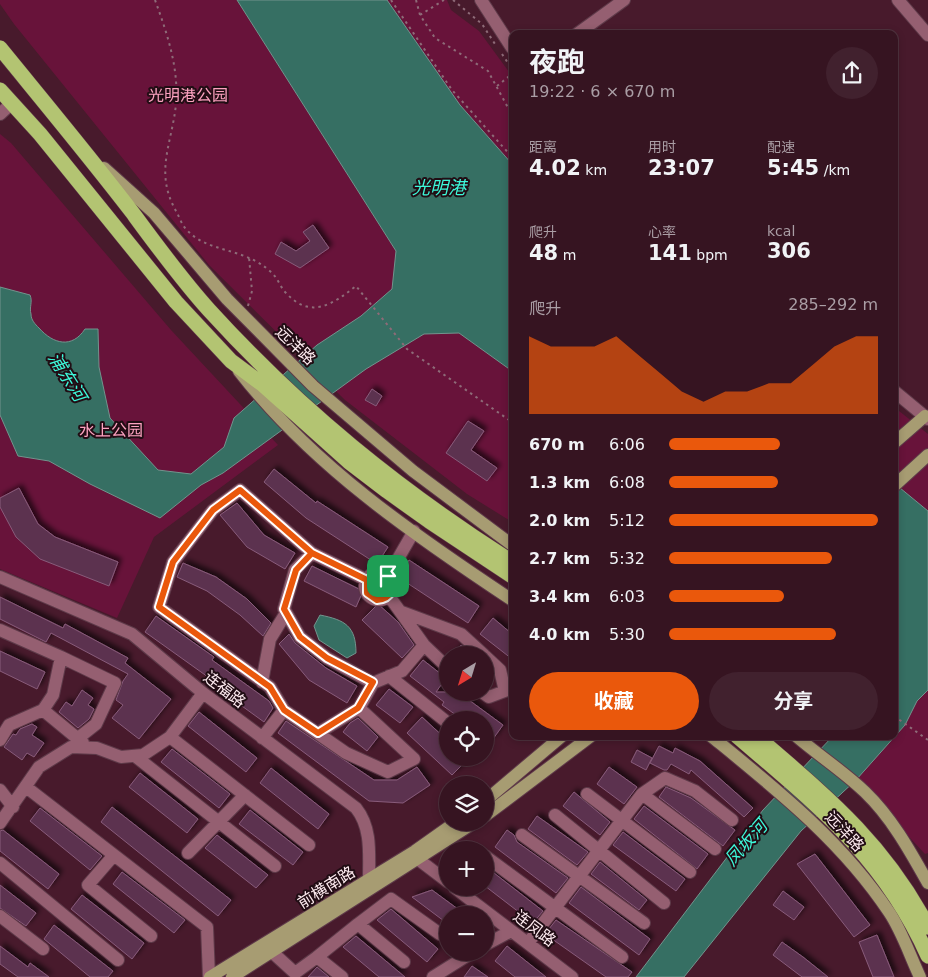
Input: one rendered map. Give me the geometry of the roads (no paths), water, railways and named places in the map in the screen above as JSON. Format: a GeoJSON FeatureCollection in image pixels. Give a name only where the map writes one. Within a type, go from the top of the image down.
{"type":"FeatureCollection","features":[{"type":"Feature","properties":{"kind":"highway","name":"远洋路"},"geometry":{"type":"LineString","coordinates":[[0,48],[78,145],[263,384]]}},
{"type":"Feature","properties":{"kind":"highway","name":"远洋路"},"geometry":{"type":"LineString","coordinates":[[0,90],[40,134],[176,302],[231,361],[263,384]]}},
{"type":"Feature","properties":{"kind":"highway"},"geometry":{"type":"LineString","coordinates":[[263,384],[320,420],[396,483],[509,560]]}},
{"type":"Feature","properties":{"kind":"highway"},"geometry":{"type":"LineString","coordinates":[[263,384],[319,436],[387,491],[509,574]]}},
{"type":"Feature","properties":{"kind":"highway"},"geometry":{"type":"LineString","coordinates":[[742,740],[869,850],[928,956]]}},
{"type":"Feature","properties":{"kind":"highway"},"geometry":{"type":"LineString","coordinates":[[761,740],[829,799],[869,850],[905,888],[928,927]]}},
{"type":"Feature","properties":{"kind":"main road","name":"远洋路"},"geometry":{"type":"LineString","coordinates":[[78,145],[154,213],[227,300],[288,363],[334,405],[413,471],[509,543]]}},
{"type":"Feature","properties":{"kind":"main road","name":"远洋路"},"geometry":{"type":"LineString","coordinates":[[263,384],[299,438],[351,483],[414,531],[509,598]]}},
{"type":"Feature","properties":{"kind":"main road"},"geometry":{"type":"LineString","coordinates":[[898,441],[926,418]]}},
{"type":"Feature","properties":{"kind":"main road"},"geometry":{"type":"LineString","coordinates":[[898,483],[928,455]]}},
{"type":"Feature","properties":{"kind":"main road"},"geometry":{"type":"LineString","coordinates":[[494,793],[557,740]]}},
{"type":"Feature","properties":{"kind":"main road"},"geometry":{"type":"LineString","coordinates":[[494,809],[587,740]]}},
{"type":"Feature","properties":{"kind":"main road","name":"远洋路"},"geometry":{"type":"LineString","coordinates":[[715,740],[771,785],[823,831],[890,913],[920,977]]}},
{"type":"Feature","properties":{"kind":"main road"},"geometry":{"type":"LineString","coordinates":[[800,740],[856,784],[889,819],[924,866],[928,883]]}},
{"type":"Feature","properties":{"kind":"main road","name":"前横南路"},"geometry":{"type":"LineString","coordinates":[[210,977],[369,880],[442,831]]}},
{"type":"Feature","properties":{"kind":"main road","name":"前横南路"},"geometry":{"type":"LineString","coordinates":[[232,977],[419,860],[462,831]]}},
{"type":"Feature","properties":{"kind":"street"},"geometry":{"type":"LineString","coordinates":[[481,0],[507,51]]}},
{"type":"Feature","properties":{"kind":"street"},"geometry":{"type":"LineString","coordinates":[[583,30],[624,0]]}},
{"type":"Feature","properties":{"kind":"street"},"geometry":{"type":"LineString","coordinates":[[898,0],[928,35]]}},
{"type":"Feature","properties":{"kind":"street"},"geometry":{"type":"LineString","coordinates":[[0,114],[12,103]]}},
{"type":"Feature","properties":{"kind":"street"},"geometry":{"type":"LineString","coordinates":[[898,394],[926,418]]}},
{"type":"Feature","properties":{"kind":"street"},"geometry":{"type":"LineString","coordinates":[[358,708],[414,759],[388,772],[346,753],[284,710],[270,687],[159,607],[173,562],[213,510],[240,490],[312,553],[367,580]]}},
{"type":"Feature","properties":{"kind":"street"},"geometry":{"type":"LineString","coordinates":[[388,576],[414,531]]}},
{"type":"Feature","properties":{"kind":"street"},"geometry":{"type":"LineString","coordinates":[[312,553],[296,570],[284,609],[300,637],[327,658],[373,682]]}},
{"type":"Feature","properties":{"kind":"street"},"geometry":{"type":"LineString","coordinates":[[376,573],[388,576],[393,588],[389,596],[377,600],[370,596],[366,589],[367,580],[376,573]]}},
{"type":"Feature","properties":{"kind":"street","name":"连福路"},"geometry":{"type":"LineString","coordinates":[[0,577],[132,634],[203,693],[356,808],[364,818],[368,830],[369,880]]}},
{"type":"Feature","properties":{"kind":"street"},"geometry":{"type":"LineString","coordinates":[[389,596],[424,645],[439,659]]}},
{"type":"Feature","properties":{"kind":"street"},"geometry":{"type":"LineString","coordinates":[[402,612],[461,634],[474,646]]}},
{"type":"Feature","properties":{"kind":"street"},"geometry":{"type":"LineString","coordinates":[[262,682],[270,639],[286,613]]}},
{"type":"Feature","properties":{"kind":"street"},"geometry":{"type":"LineString","coordinates":[[0,630],[115,683],[96,724],[77,739]]}},
{"type":"Feature","properties":{"kind":"street"},"geometry":{"type":"LineString","coordinates":[[318,733],[358,708],[373,682],[402,671],[424,645]]}},
{"type":"Feature","properties":{"kind":"street"},"geometry":{"type":"LineString","coordinates":[[1,737],[9,725],[43,710],[53,695],[61,657]]}},
{"type":"Feature","properties":{"kind":"street"},"geometry":{"type":"LineString","coordinates":[[494,664],[500,670],[505,691],[494,695]]}},
{"type":"Feature","properties":{"kind":"street"},"geometry":{"type":"LineString","coordinates":[[389,676],[439,716]]}},
{"type":"Feature","properties":{"kind":"street"},"geometry":{"type":"LineString","coordinates":[[0,823],[13,807],[39,767],[71,747],[97,748],[121,757],[143,755],[170,737],[203,693]]}},
{"type":"Feature","properties":{"kind":"street"},"geometry":{"type":"LineString","coordinates":[[43,710],[88,748]]}},
{"type":"Feature","properties":{"kind":"street"},"geometry":{"type":"LineString","coordinates":[[262,738],[284,710]]}},
{"type":"Feature","properties":{"kind":"street"},"geometry":{"type":"LineString","coordinates":[[170,737],[309,845]]}},
{"type":"Feature","properties":{"kind":"street"},"geometry":{"type":"LineString","coordinates":[[135,756],[275,866]]}},
{"type":"Feature","properties":{"kind":"street"},"geometry":{"type":"LineString","coordinates":[[528,943],[642,794],[665,778],[695,792],[732,820]]}},
{"type":"Feature","properties":{"kind":"street"},"geometry":{"type":"LineString","coordinates":[[26,787],[207,927],[210,977]]}},
{"type":"Feature","properties":{"kind":"street"},"geometry":{"type":"LineString","coordinates":[[0,790],[13,807]]}},
{"type":"Feature","properties":{"kind":"street"},"geometry":{"type":"LineString","coordinates":[[587,794],[690,872]]}},
{"type":"Feature","properties":{"kind":"street"},"geometry":{"type":"LineString","coordinates":[[642,794],[715,849]]}},
{"type":"Feature","properties":{"kind":"street"},"geometry":{"type":"LineString","coordinates":[[188,853],[244,795]]}},
{"type":"Feature","properties":{"kind":"street"},"geometry":{"type":"LineString","coordinates":[[555,815],[664,903]]}},
{"type":"Feature","properties":{"kind":"street"},"geometry":{"type":"LineString","coordinates":[[522,835],[644,923]]}},
{"type":"Feature","properties":{"kind":"street"},"geometry":{"type":"LineString","coordinates":[[114,856],[88,885],[151,936]]}},
{"type":"Feature","properties":{"kind":"street"},"geometry":{"type":"LineString","coordinates":[[419,860],[439,875]]}},
{"type":"Feature","properties":{"kind":"street"},"geometry":{"type":"LineString","coordinates":[[0,863],[118,960]]}},
{"type":"Feature","properties":{"kind":"street"},"geometry":{"type":"LineString","coordinates":[[494,863],[622,957]]}},
{"type":"Feature","properties":{"kind":"street","name":"连凤路"},"geometry":{"type":"LineString","coordinates":[[465,896],[528,943],[564,975]]}},
{"type":"Feature","properties":{"kind":"street"},"geometry":{"type":"LineString","coordinates":[[272,952],[295,973],[391,899],[439,933]]}},
{"type":"Feature","properties":{"kind":"street"},"geometry":{"type":"LineString","coordinates":[[0,916],[43,949]]}},
{"type":"Feature","properties":{"kind":"street"},"geometry":{"type":"LineString","coordinates":[[358,924],[404,962]]}},
{"type":"Feature","properties":{"kind":"street"},"geometry":{"type":"LineString","coordinates":[[494,940],[511,931]]}},
{"type":"Feature","properties":{"kind":"street"},"geometry":{"type":"LineString","coordinates":[[317,957],[342,977]]}},
{"type":"Feature","properties":{"kind":"street"},"geometry":{"type":"LineString","coordinates":[[433,977],[459,961]]}},
{"type":"Feature","properties":{"kind":"water"},"geometry":{"type":"Polygon","coordinates":[[[237,0],[387,0],[460,105],[509,161],[509,369],[459,333],[424,334],[366,369],[223,473],[201,485],[160,518],[90,484],[49,461],[18,456],[0,415],[0,287],[30,295],[32,320],[44,333],[56,341],[68,342],[74,340],[85,329],[98,329],[99,367],[110,418],[158,470],[191,474],[224,447],[234,418],[317,345],[361,316],[392,289],[396,251],[237,0]]]}},
{"type":"Feature","properties":{"kind":"water"},"geometry":{"type":"Polygon","coordinates":[[[898,486],[928,511],[928,690],[917,701],[905,725],[898,733],[898,486]]]}},
{"type":"Feature","properties":{"kind":"water"},"geometry":{"type":"Polygon","coordinates":[[[320,615],[336,619],[351,630],[354,636],[356,653],[347,658],[319,640],[314,626],[320,615]]]}},
{"type":"Feature","properties":{"kind":"water","name":"凤坂河"},"geometry":{"type":"Polygon","coordinates":[[[829,740],[892,740],[856,780],[801,831],[684,977],[636,977],[763,810],[829,740]]]}},
{"type":"Feature","properties":{"kind":"park label","name":"光明港公园"},"geometry":{"type":"Point","coordinates":[188,95]}},
{"type":"Feature","properties":{"kind":"park label","name":"水上公园"},"geometry":{"type":"Point","coordinates":[111,430]}},
{"type":"Feature","properties":{"kind":"water label","name":"光明港"},"geometry":{"type":"Point","coordinates":[439,188]}},
{"type":"Feature","properties":{"kind":"water label","name":"浦东河"},"geometry":{"type":"Point","coordinates":[67,377]}}]}
